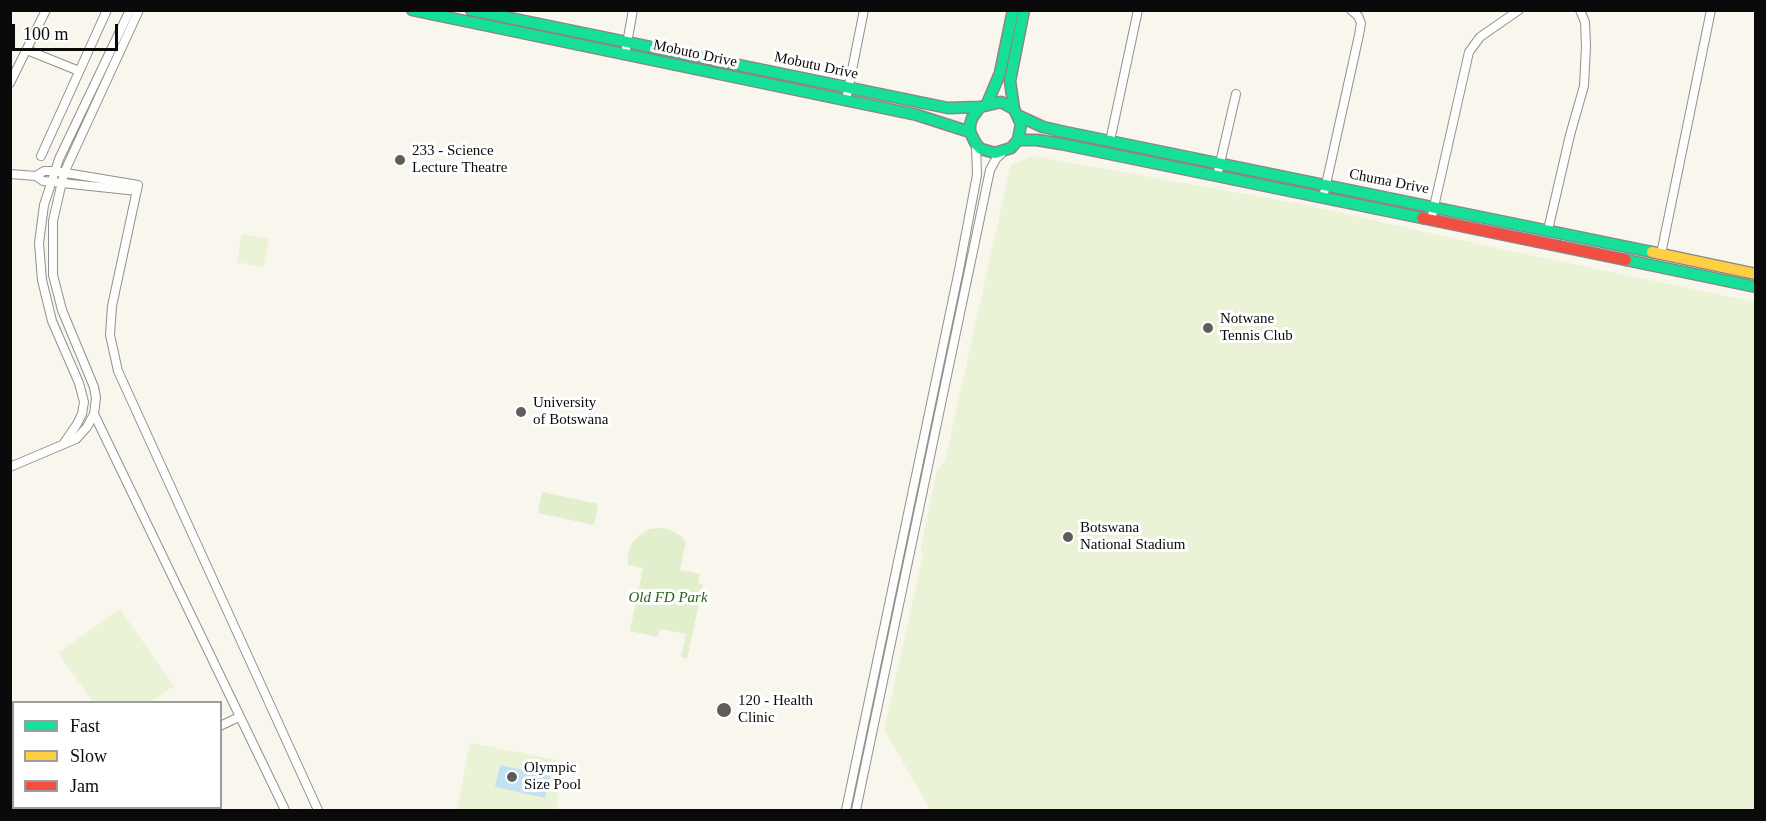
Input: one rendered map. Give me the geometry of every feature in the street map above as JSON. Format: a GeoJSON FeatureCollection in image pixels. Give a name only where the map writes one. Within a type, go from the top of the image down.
{"type":"FeatureCollection","features":[{"type":"Feature","properties":{"kind":"main road","name":"Mobuto Drive"},"geometry":{"type":"LineString","coordinates":[[412,10],[926,117],[970,132]]}},
{"type":"Feature","properties":{"kind":"main road","name":"Mobutu Drive"},"geometry":{"type":"LineString","coordinates":[[471,10],[502,17],[523,16],[627,42],[948,108],[984,105]]}},
{"type":"Feature","properties":{"kind":"main road"},"geometry":{"type":"LineString","coordinates":[[1013,10],[1000,73],[984,105],[972,118],[970,132],[976,144],[988,152],[1003,152],[1011,148],[1018,140],[1021,124],[1016,113],[1010,81],[1024,10]]}},
{"type":"Feature","properties":{"kind":"main road"},"geometry":{"type":"LineString","coordinates":[[499,28],[502,17]]}},
{"type":"Feature","properties":{"kind":"main road"},"geometry":{"type":"LineString","coordinates":[[984,105],[1001,102],[1016,113]]}},
{"type":"Feature","properties":{"kind":"main road","name":"Chuma Drive"},"geometry":{"type":"LineString","coordinates":[[1016,113],[1043,127],[1755,273]]}},
{"type":"Feature","properties":{"kind":"main road","name":"Chuma Drive"},"geometry":{"type":"LineString","coordinates":[[1018,140],[1061,144],[1755,287]]}},
{"type":"Feature","properties":{"kind":"street"},"geometry":{"type":"LineString","coordinates":[[10,83],[46,10]]}},
{"type":"Feature","properties":{"kind":"street"},"geometry":{"type":"LineString","coordinates":[[41,156],[107,10]]}},
{"type":"Feature","properties":{"kind":"street"},"geometry":{"type":"LineString","coordinates":[[63,444],[82,414],[84,402],[79,383],[52,321],[42,280],[39,243],[44,205],[54,171],[130,10]]}},
{"type":"Feature","properties":{"kind":"street"},"geometry":{"type":"LineString","coordinates":[[10,467],[76,439],[87,427],[94,414],[96,398],[94,387],[62,310],[53,275],[53,221],[64,172],[139,10]]}},
{"type":"Feature","properties":{"kind":"street"},"geometry":{"type":"LineString","coordinates":[[625,54],[633,10]]}},
{"type":"Feature","properties":{"kind":"street"},"geometry":{"type":"LineString","coordinates":[[846,100],[864,10]]}},
{"type":"Feature","properties":{"kind":"street"},"geometry":{"type":"LineString","coordinates":[[1110,141],[1138,10]]}},
{"type":"Feature","properties":{"kind":"street"},"geometry":{"type":"LineString","coordinates":[[1323,198],[1361,23],[1358,16],[1351,10]]}},
{"type":"Feature","properties":{"kind":"street"},"geometry":{"type":"LineString","coordinates":[[1431,220],[1469,52],[1480,37],[1519,10]]}},
{"type":"Feature","properties":{"kind":"street"},"geometry":{"type":"LineString","coordinates":[[1548,230],[1584,86],[1585,22],[1580,10]]}},
{"type":"Feature","properties":{"kind":"street"},"geometry":{"type":"LineString","coordinates":[[1661,254],[1711,10]]}},
{"type":"Feature","properties":{"kind":"street"},"geometry":{"type":"LineString","coordinates":[[519,33],[523,16]]}},
{"type":"Feature","properties":{"kind":"street"},"geometry":{"type":"LineString","coordinates":[[27,50],[79,71]]}},
{"type":"Feature","properties":{"kind":"street"},"geometry":{"type":"LineString","coordinates":[[1217,177],[1236,94]]}},
{"type":"Feature","properties":{"kind":"street"},"geometry":{"type":"LineString","coordinates":[[846,810],[959,270],[977,175],[976,144]]}},
{"type":"Feature","properties":{"kind":"street"},"geometry":{"type":"LineString","coordinates":[[856,810],[990,170],[1003,152]]}},
{"type":"Feature","properties":{"kind":"street"},"geometry":{"type":"LineString","coordinates":[[36,176],[44,171],[64,172],[137,188]]}},
{"type":"Feature","properties":{"kind":"street"},"geometry":{"type":"LineString","coordinates":[[10,174],[36,176],[42,180],[61,183],[137,188]]}},
{"type":"Feature","properties":{"kind":"street"},"geometry":{"type":"LineString","coordinates":[[137,188],[111,306],[110,335],[118,370],[318,810]]}},
{"type":"Feature","properties":{"kind":"street"},"geometry":{"type":"LineString","coordinates":[[94,414],[285,810]]}},
{"type":"Feature","properties":{"kind":"street"},"geometry":{"type":"LineString","coordinates":[[222,725],[239,717]]}},
{"type":"Feature","properties":{"kind":"green space"},"geometry":{"type":"Polygon","coordinates":[[[1033,156],[1301,204],[1496,248],[1755,302],[1755,810],[931,810],[884,730],[923,556],[921,547],[937,470],[945,461],[1011,164],[1033,156]]]}},
{"type":"Feature","properties":{"kind":"green space"},"geometry":{"type":"Polygon","coordinates":[[[242,234],[269,239],[263,267],[237,262],[242,234]]]}},
{"type":"Feature","properties":{"kind":"green space"},"geometry":{"type":"Polygon","coordinates":[[[542,492],[598,504],[594,525],[538,513],[542,492]]]}},
{"type":"Feature","properties":{"kind":"green space","name":"Old FD Park"},"geometry":{"type":"Polygon","coordinates":[[[650,529],[671,530],[686,542],[680,570],[700,574],[698,583],[703,585],[687,659],[681,657],[686,634],[660,629],[658,637],[630,631],[643,568],[628,565],[628,554],[632,543],[640,535],[650,529]]]}},
{"type":"Feature","properties":{"kind":"green space"},"geometry":{"type":"Polygon","coordinates":[[[120,609],[174,686],[152,701],[92,701],[58,653],[120,609]]]}},
{"type":"Feature","properties":{"kind":"green space","name":"Olympic Size Pool"},"geometry":{"type":"Polygon","coordinates":[[[470,743],[557,760],[556,768],[560,769],[560,786],[556,810],[457,810],[470,743]]]}},
{"type":"Feature","properties":{"kind":"water"},"geometry":{"type":"Polygon","coordinates":[[[500,765],[550,776],[545,798],[495,787],[500,765]]]}},
{"type":"Feature","properties":{"kind":"traffic: fast"},"geometry":{"type":"LineString","coordinates":[[412,10],[917,115],[970,132]]}},
{"type":"Feature","properties":{"kind":"traffic: fast"},"geometry":{"type":"LineString","coordinates":[[471,10],[948,108],[980,107],[1001,102],[1014,109],[1021,124],[1018,140],[1011,148],[995,153],[981,149],[976,144],[970,132],[970,125],[980,107]]}},
{"type":"Feature","properties":{"kind":"traffic: fast"},"geometry":{"type":"LineString","coordinates":[[987,104],[1000,73],[1013,10]]}},
{"type":"Feature","properties":{"kind":"traffic: fast"},"geometry":{"type":"LineString","coordinates":[[1014,109],[1010,81],[1024,10]]}},
{"type":"Feature","properties":{"kind":"traffic: fast"},"geometry":{"type":"LineString","coordinates":[[1019,116],[1043,127],[1065,132],[1652,252]]}},
{"type":"Feature","properties":{"kind":"traffic: fast"},"geometry":{"type":"LineString","coordinates":[[1018,140],[1061,144],[1422,218]]}},
{"type":"Feature","properties":{"kind":"traffic: fast"},"geometry":{"type":"LineString","coordinates":[[1626,260],[1756,287]]}},
{"type":"Feature","properties":{"kind":"traffic: slow"},"geometry":{"type":"LineString","coordinates":[[1652,252],[1756,274]]}},
{"type":"Feature","properties":{"kind":"traffic: jam"},"geometry":{"type":"LineString","coordinates":[[1422,218],[1626,260]]}},
{"type":"Feature","properties":{"kind":"place","name":"233 - Science Lecture Theatre"},"geometry":{"type":"Point","coordinates":[400,160]}},
{"type":"Feature","properties":{"kind":"place","name":"Notwane Tennis Club"},"geometry":{"type":"Point","coordinates":[1208,328]}},
{"type":"Feature","properties":{"kind":"place","name":"University of Botswana"},"geometry":{"type":"Point","coordinates":[521,412]}},
{"type":"Feature","properties":{"kind":"place","name":"Botswana National Stadium"},"geometry":{"type":"Point","coordinates":[1068,537]}},
{"type":"Feature","properties":{"kind":"place","name":"120 - Health Clinic"},"geometry":{"type":"Point","coordinates":[724,710]}},
{"type":"Feature","properties":{"kind":"place","name":"Olympic Size Pool"},"geometry":{"type":"Point","coordinates":[512,777]}}]}
